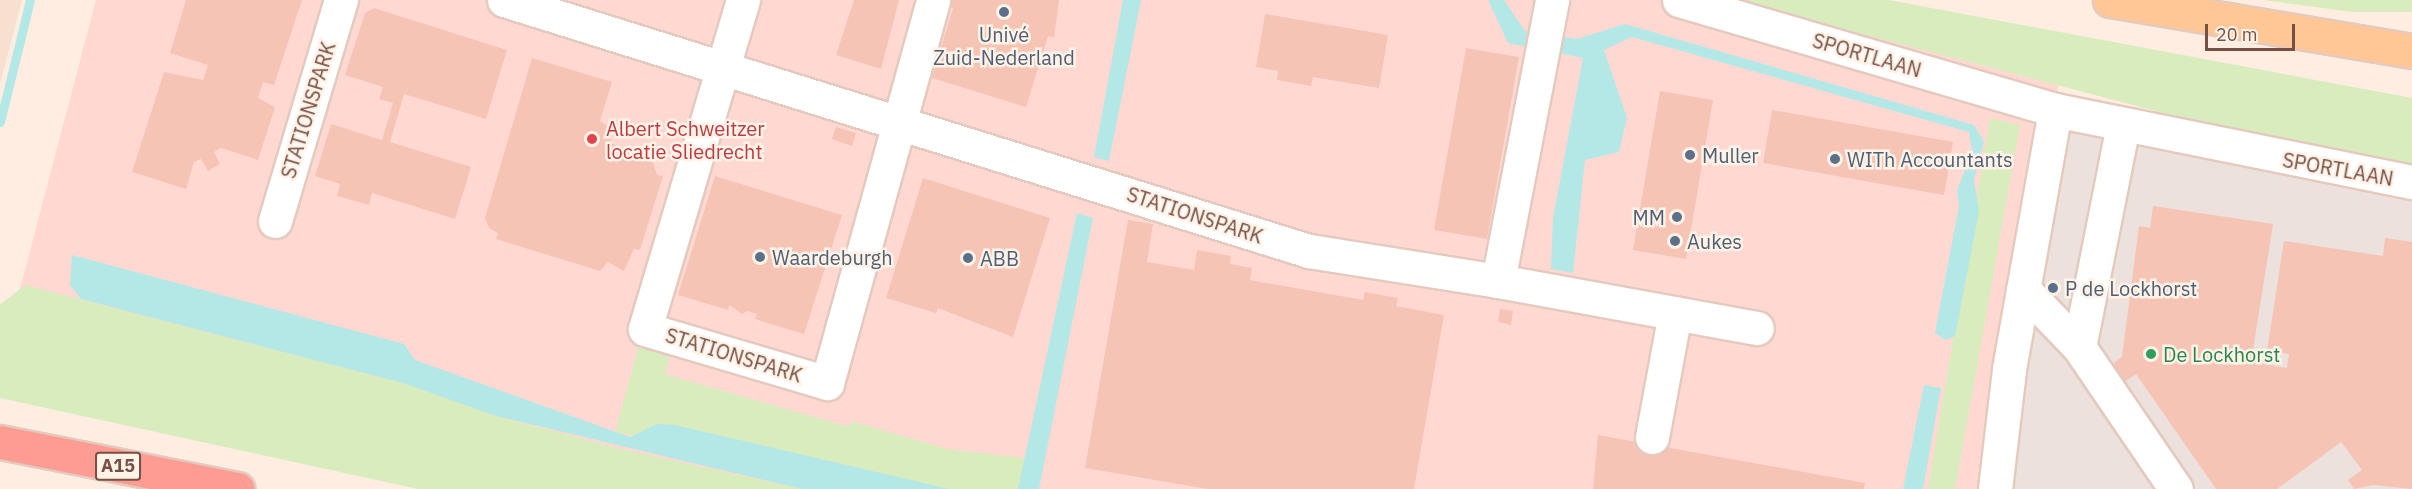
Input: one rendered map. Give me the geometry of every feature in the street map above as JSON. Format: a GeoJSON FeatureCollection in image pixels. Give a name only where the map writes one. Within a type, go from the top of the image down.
{"type":"FeatureCollection","features":[{"type":"Feature","properties":{"kind":"highway","name":"A15"},"geometry":{"type":"LineString","coordinates":[[0,442],[237,489]]}},
{"type":"Feature","properties":{"kind":"main road"},"geometry":{"type":"LineString","coordinates":[[2110,0],[2412,51]]}},
{"type":"Feature","properties":{"kind":"street","name":"STATIONSPARK"},"geometry":{"type":"LineString","coordinates":[[275,221],[341,0]]}},
{"type":"Feature","properties":{"kind":"street","name":"STATIONSPARK"},"geometry":{"type":"LineString","coordinates":[[504,0],[897,125],[1309,251],[1498,281],[1758,328]]}},
{"type":"Feature","properties":{"kind":"street","name":"STATIONSPARK"},"geometry":{"type":"LineString","coordinates":[[743,0],[645,329],[827,383],[933,0]]}},
{"type":"Feature","properties":{"kind":"street","name":"SPORTLAAN"},"geometry":{"type":"LineString","coordinates":[[1679,0],[2055,110],[2412,182]]}},
{"type":"Feature","properties":{"kind":"street"},"geometry":{"type":"LineString","coordinates":[[1498,281],[1549,13]]}},
{"type":"Feature","properties":{"kind":"street"},"geometry":{"type":"LineString","coordinates":[[1995,489],[2023,289],[2055,110]]}},
{"type":"Feature","properties":{"kind":"street"},"geometry":{"type":"LineString","coordinates":[[2079,347],[2123,125]]}},
{"type":"Feature","properties":{"kind":"street"},"geometry":{"type":"LineString","coordinates":[[2023,289],[2079,347],[2176,489]]}},
{"type":"Feature","properties":{"kind":"street"},"geometry":{"type":"LineString","coordinates":[[1652,437],[1675,313]]}},
{"type":"Feature","properties":{"kind":"shaded area"},"geometry":{"type":"Polygon","coordinates":[[[0,0],[22,0],[0,84],[0,0]]]}},
{"type":"Feature","properties":{"kind":"shaded area"},"geometry":{"type":"Polygon","coordinates":[[[96,0],[1773,0],[2060,76],[1991,489],[728,489],[10,327],[96,0]]]}},
{"type":"Feature","properties":{"kind":"shaded area"},"geometry":{"type":"Polygon","coordinates":[[[2055,110],[2412,174],[2412,489],[1991,489],[2055,110]]]}},
{"type":"Feature","properties":{"kind":"green space"},"geometry":{"type":"Polygon","coordinates":[[[1733,0],[1889,0],[2412,98],[2412,169],[2293,147],[1733,0]]]}},
{"type":"Feature","properties":{"kind":"green space"},"geometry":{"type":"Polygon","coordinates":[[[2264,0],[2412,0],[2412,12],[2352,12],[2264,0]]]}},
{"type":"Feature","properties":{"kind":"green space"},"geometry":{"type":"Polygon","coordinates":[[[1990,118],[2020,125],[1955,489],[1928,489],[1990,118]]]}},
{"type":"Feature","properties":{"kind":"green space"},"geometry":{"type":"Polygon","coordinates":[[[25,285],[403,383],[496,416],[617,448],[802,489],[418,489],[0,398],[0,305],[25,285]]]}},
{"type":"Feature","properties":{"kind":"green space"},"geometry":{"type":"Polygon","coordinates":[[[639,345],[670,355],[665,374],[849,427],[851,421],[947,449],[1032,459],[1026,489],[885,489],[615,432],[639,345]]]}},
{"type":"Feature","properties":{"kind":"water"},"geometry":{"type":"Polygon","coordinates":[[[1123,0],[1141,0],[1109,161],[1094,157],[1123,0]]]}},
{"type":"Feature","properties":{"kind":"water"},"geometry":{"type":"Polygon","coordinates":[[[1488,0],[1504,0],[1525,31],[1577,39],[1625,24],[1974,125],[1984,142],[1974,180],[1979,211],[1955,336],[1946,340],[1935,333],[1959,206],[1957,191],[1972,150],[1969,132],[1632,37],[1604,50],[1627,118],[1619,152],[1585,160],[1573,273],[1551,269],[1553,218],[1583,58],[1508,43],[1488,0]]]}},
{"type":"Feature","properties":{"kind":"water"},"geometry":{"type":"Polygon","coordinates":[[[1077,213],[1093,218],[1039,489],[1018,489],[1077,213]]]}},
{"type":"Feature","properties":{"kind":"water"},"geometry":{"type":"Polygon","coordinates":[[[72,255],[404,344],[415,360],[630,437],[657,424],[675,425],[949,489],[802,489],[496,416],[403,383],[81,299],[70,285],[72,255]]]}},
{"type":"Feature","properties":{"kind":"water"},"geometry":{"type":"Polygon","coordinates":[[[1924,385],[1941,388],[1923,489],[1903,489],[1924,385]]]}},
{"type":"Feature","properties":{"kind":"building"},"geometry":{"type":"Polygon","coordinates":[[[186,0],[302,0],[274,85],[263,82],[258,98],[275,107],[258,160],[221,148],[214,152],[220,164],[208,171],[201,159],[194,162],[186,189],[132,172],[164,72],[203,80],[208,65],[170,53],[186,0]]]}},
{"type":"Feature","properties":{"kind":"building"},"geometry":{"type":"Polygon","coordinates":[[[854,0],[899,0],[881,69],[836,55],[854,0]]]}},
{"type":"Feature","properties":{"kind":"building"},"geometry":{"type":"Polygon","coordinates":[[[949,0],[1059,0],[1054,38],[1048,36],[1026,107],[932,78],[953,8],[947,7],[949,0]]]}},
{"type":"Feature","properties":{"kind":"building"},"geometry":{"type":"Polygon","coordinates":[[[374,8],[507,50],[486,119],[404,94],[390,142],[471,167],[455,219],[372,193],[369,205],[337,196],[340,184],[315,176],[331,124],[382,140],[393,103],[379,99],[383,87],[345,75],[365,13],[374,8]]]}},
{"type":"Feature","properties":{"kind":"building"},"geometry":{"type":"Polygon","coordinates":[[[1265,14],[1388,35],[1379,88],[1313,77],[1311,86],[1277,80],[1278,71],[1256,67],[1265,14]]]}},
{"type":"Feature","properties":{"kind":"building"},"geometry":{"type":"Polygon","coordinates":[[[1466,48],[1519,57],[1487,239],[1434,230],[1466,48]]]}},
{"type":"Feature","properties":{"kind":"building"},"geometry":{"type":"Polygon","coordinates":[[[532,58],[612,82],[600,121],[608,126],[612,144],[651,157],[657,175],[663,176],[640,250],[634,249],[624,271],[608,262],[600,271],[496,239],[498,233],[489,228],[485,218],[532,58]]]}},
{"type":"Feature","properties":{"kind":"building"},"geometry":{"type":"Polygon","coordinates":[[[1660,91],[1713,100],[1686,259],[1633,250],[1660,91]]]}},
{"type":"Feature","properties":{"kind":"building"},"geometry":{"type":"Polygon","coordinates":[[[1772,110],[1953,142],[1944,195],[1763,163],[1772,110]]]}},
{"type":"Feature","properties":{"kind":"building"},"geometry":{"type":"Polygon","coordinates":[[[836,127],[856,133],[852,146],[832,139],[836,127]]]}},
{"type":"Feature","properties":{"kind":"building"},"geometry":{"type":"Polygon","coordinates":[[[715,176],[842,215],[804,334],[755,319],[757,314],[747,311],[742,314],[729,305],[728,310],[678,295],[715,176]]]}},
{"type":"Feature","properties":{"kind":"building"},"geometry":{"type":"Polygon","coordinates":[[[923,178],[1050,218],[1013,337],[938,308],[936,313],[886,298],[923,178]]]}},
{"type":"Feature","properties":{"kind":"building"},"geometry":{"type":"Polygon","coordinates":[[[2153,206],[2273,224],[2251,362],[2287,368],[2289,354],[2267,351],[2284,241],[2383,256],[2385,238],[2412,242],[2412,489],[2373,485],[2354,489],[2348,480],[2362,470],[2341,442],[2277,489],[2216,489],[2136,374],[2120,385],[2107,368],[2122,357],[2139,226],[2150,228],[2153,206]]]}},
{"type":"Feature","properties":{"kind":"building"},"geometry":{"type":"Polygon","coordinates":[[[1128,220],[1153,224],[1147,262],[1194,270],[1197,250],[1231,256],[1230,264],[1252,268],[1250,280],[1363,300],[1365,292],[1398,298],[1396,306],[1444,315],[1414,489],[1208,489],[1085,468],[1128,220]]]}},
{"type":"Feature","properties":{"kind":"building"},"geometry":{"type":"Polygon","coordinates":[[[1500,309],[1513,311],[1511,325],[1498,322],[1500,309]]]}},
{"type":"Feature","properties":{"kind":"building"},"geometry":{"type":"Polygon","coordinates":[[[1598,435],[1865,483],[1864,489],[1593,489],[1598,435]]]}},
{"type":"Feature","properties":{"kind":"waterway"},"geometry":{"type":"LineString","coordinates":[[0,122],[30,0]]}},
{"type":"Feature","properties":{"kind":"place","name":"Univé Zuid-Nederland"},"geometry":{"type":"Point","coordinates":[1004,12]}},
{"type":"Feature","properties":{"kind":"place","name":"Albert Schweitzer locatie Sliedrecht"},"geometry":{"type":"Point","coordinates":[592,139]}},
{"type":"Feature","properties":{"kind":"place","name":"Muller"},"geometry":{"type":"Point","coordinates":[1690,155]}},
{"type":"Feature","properties":{"kind":"place","name":"WITh Accountants"},"geometry":{"type":"Point","coordinates":[1835,159]}},
{"type":"Feature","properties":{"kind":"place","name":"MM"},"geometry":{"type":"Point","coordinates":[1677,217]}},
{"type":"Feature","properties":{"kind":"place","name":"Aukes"},"geometry":{"type":"Point","coordinates":[1675,241]}},
{"type":"Feature","properties":{"kind":"place","name":"Waardeburgh"},"geometry":{"type":"Point","coordinates":[760,257]}},
{"type":"Feature","properties":{"kind":"place","name":"ABB"},"geometry":{"type":"Point","coordinates":[968,258]}},
{"type":"Feature","properties":{"kind":"place","name":"P de Lockhorst"},"geometry":{"type":"Point","coordinates":[2053,288]}},
{"type":"Feature","properties":{"kind":"place","name":"De Lockhorst"},"geometry":{"type":"Point","coordinates":[2151,354]}}]}
